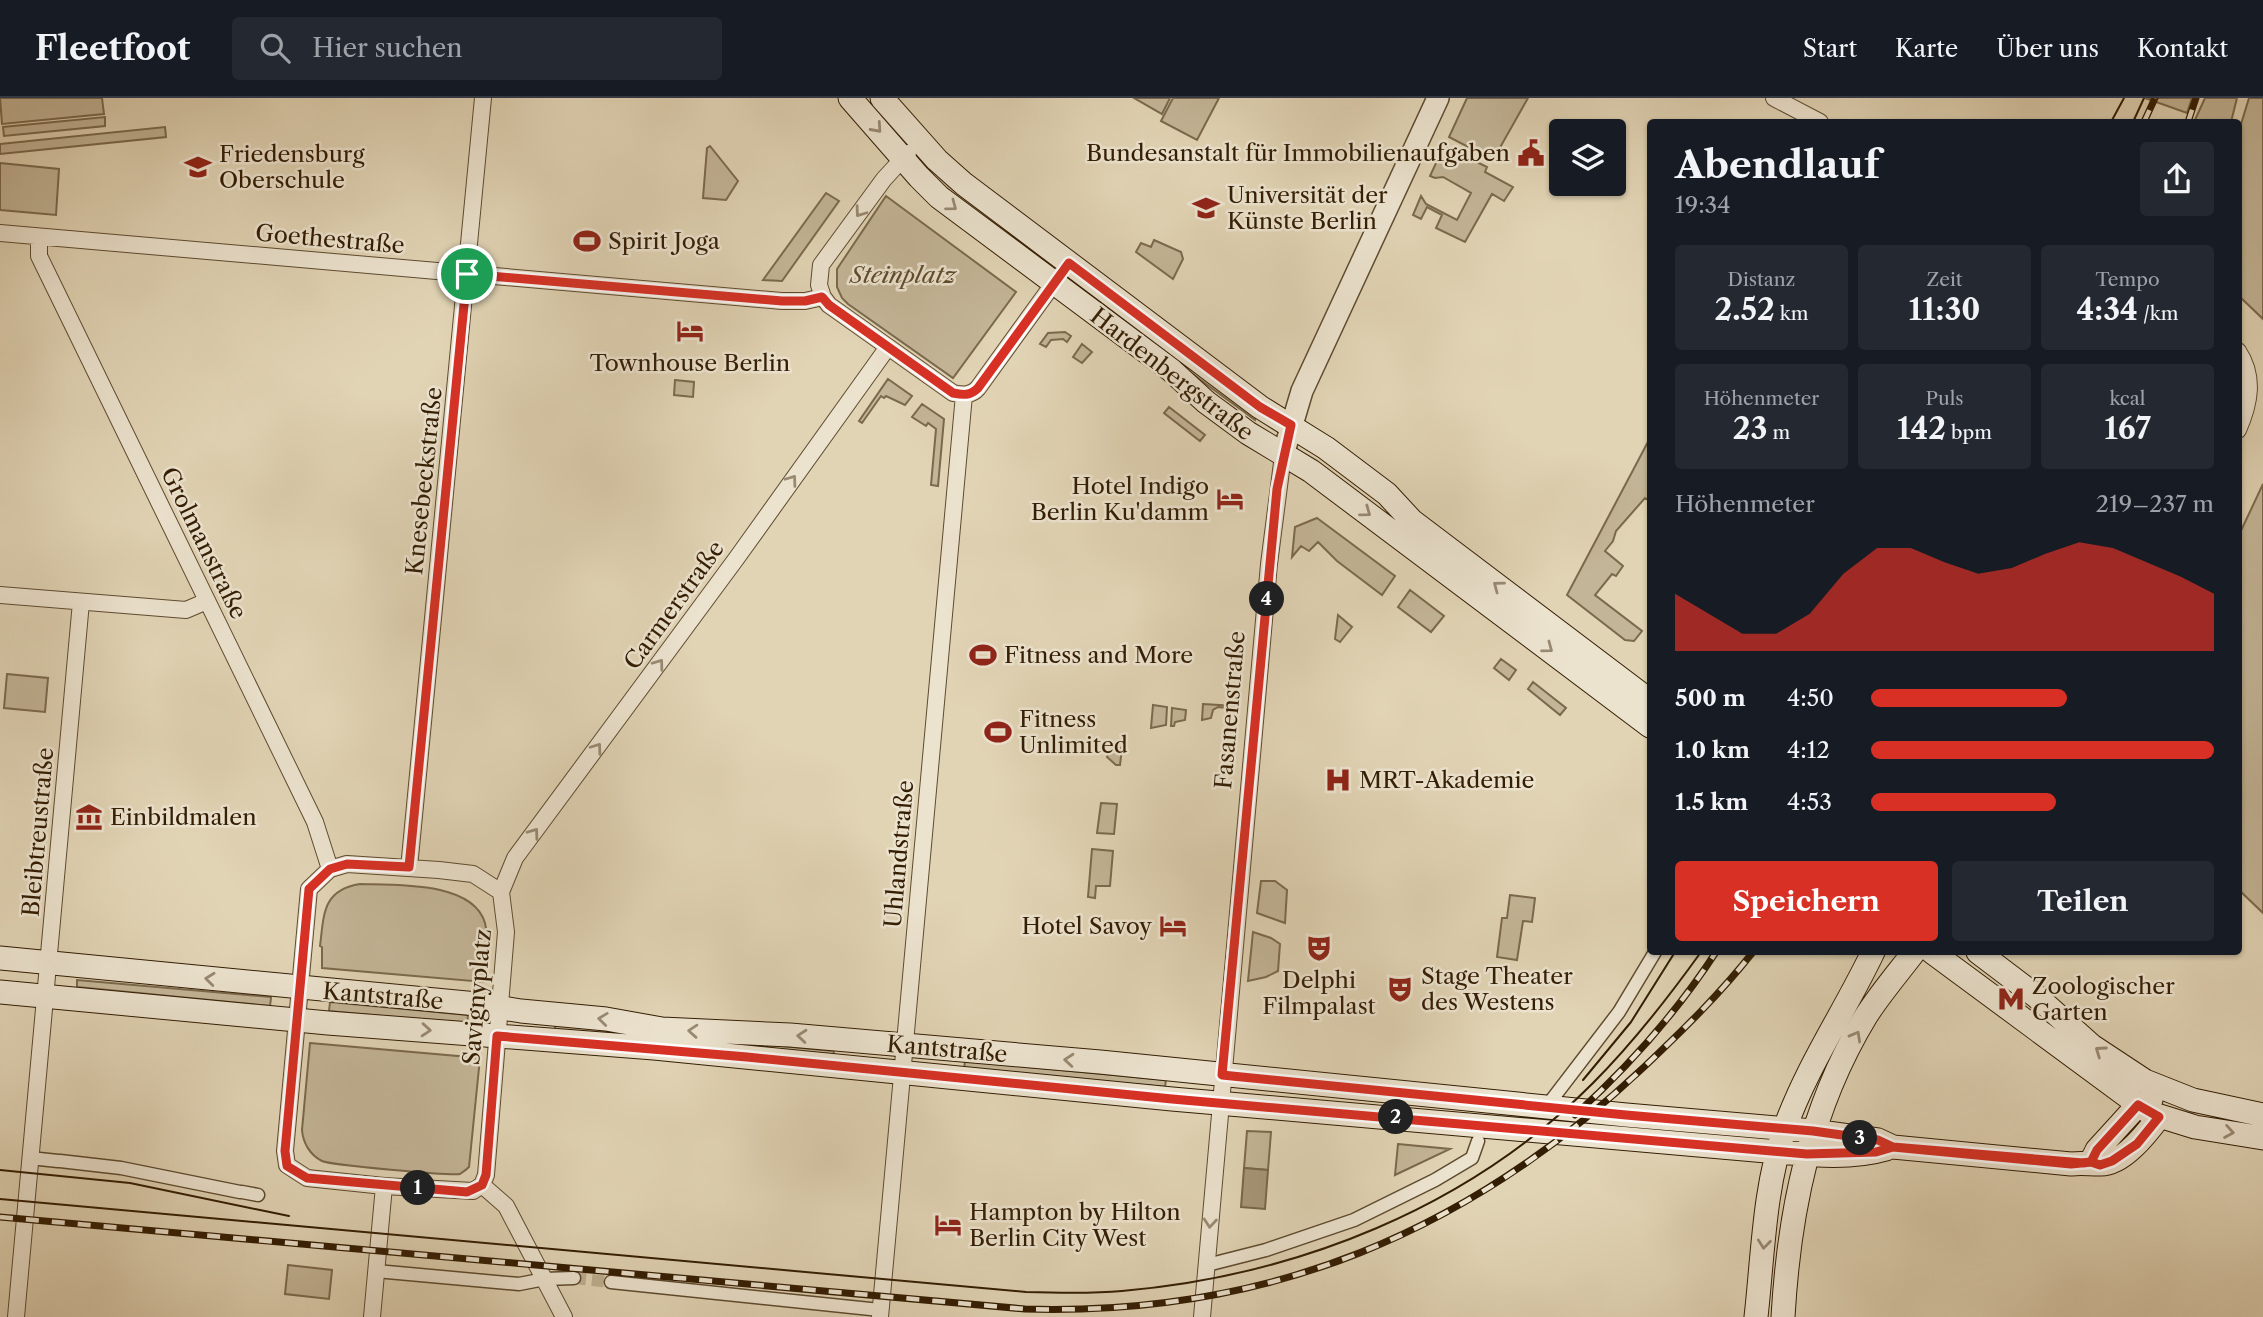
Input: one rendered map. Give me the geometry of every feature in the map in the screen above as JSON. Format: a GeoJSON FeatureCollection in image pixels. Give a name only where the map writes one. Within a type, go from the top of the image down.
{"type":"FeatureCollection","features":[{"type":"Feature","properties":{"kind":"main road","name":"Hardenbergstraße"},"geometry":{"type":"LineString","coordinates":[[850,98],[939,197],[1171,370],[1206,402],[1256,439],[1311,471],[1647,724]]}},
{"type":"Feature","properties":{"kind":"main road","name":"Hardenbergstraße"},"geometry":{"type":"LineString","coordinates":[[882,98],[920,142],[957,178],[1260,407],[1326,448],[1378,487],[1412,521],[1647,699]]}},
{"type":"Feature","properties":{"kind":"main road"},"geometry":{"type":"LineString","coordinates":[[1756,1317],[1770,1189],[1777,1152],[1802,1087],[1871,955]]}},
{"type":"Feature","properties":{"kind":"main road"},"geometry":{"type":"LineString","coordinates":[[1783,1317],[1795,1203],[1813,1131],[1831,1085],[1859,1029],[1912,955]]}},
{"type":"Feature","properties":{"kind":"main road"},"geometry":{"type":"LineString","coordinates":[[1936,955],[2138,1105],[2159,1117],[2195,1127],[2263,1138]]}},
{"type":"Feature","properties":{"kind":"main road"},"geometry":{"type":"LineString","coordinates":[[1982,955],[2036,996],[2076,1033],[2145,1081],[2175,1094],[2222,1108],[2263,1115]]}},
{"type":"Feature","properties":{"kind":"main road","name":"Kantstraße"},"geometry":{"type":"LineString","coordinates":[[0,958],[499,1006],[662,1029],[790,1035],[1785,1128],[1878,1140],[1893,1147],[2071,1164],[2091,1162],[2100,1165],[2112,1161],[2144,1138],[2159,1117]]}},
{"type":"Feature","properties":{"kind":"main road","name":"Kantstraße"},"geometry":{"type":"LineString","coordinates":[[0,992],[654,1048],[1220,1103],[1777,1152],[1876,1152],[1893,1147]]}},
{"type":"Feature","properties":{"kind":"main road"},"geometry":{"type":"LineString","coordinates":[[2091,1162],[2097,1150],[2138,1105],[2175,1094]]}},
{"type":"Feature","properties":{"kind":"street","name":"Knesebeckstraße"},"geometry":{"type":"LineString","coordinates":[[409,867],[483,98]]}},
{"type":"Feature","properties":{"kind":"street","name":"Fasanenstraße"},"geometry":{"type":"LineString","coordinates":[[1202,1317],[1270,554],[1283,455],[1302,391],[1438,98]]}},
{"type":"Feature","properties":{"kind":"street"},"geometry":{"type":"LineString","coordinates":[[1774,98],[1814,119]]}},
{"type":"Feature","properties":{"kind":"street"},"geometry":{"type":"LineString","coordinates":[[920,142],[884,179],[821,265],[819,285],[822,297],[829,305],[953,393],[964,395],[974,393],[978,388],[1069,263]]}},
{"type":"Feature","properties":{"kind":"street","name":"Goethestraße"},"geometry":{"type":"LineString","coordinates":[[0,233],[782,301],[805,301],[822,297]]}},
{"type":"Feature","properties":{"kind":"street","name":"Grolmanstraße"},"geometry":{"type":"LineString","coordinates":[[39,237],[39,256],[315,822],[330,869]]}},
{"type":"Feature","properties":{"kind":"street","name":"Carmerstraße"},"geometry":{"type":"LineString","coordinates":[[501,892],[515,858],[736,559],[888,347]]}},
{"type":"Feature","properties":{"kind":"street"},"geometry":{"type":"LineString","coordinates":[[2242,359],[2247,369],[2250,392],[2242,421]]}},
{"type":"Feature","properties":{"kind":"street","name":"Uhlandstraße"},"geometry":{"type":"LineString","coordinates":[[880,1314],[964,395]]}},
{"type":"Feature","properties":{"kind":"street"},"geometry":{"type":"LineString","coordinates":[[0,595],[186,610],[207,601]]}},
{"type":"Feature","properties":{"kind":"street","name":"Bleibtreustraße"},"geometry":{"type":"LineString","coordinates":[[16,1317],[81,602]]}},
{"type":"Feature","properties":{"kind":"street"},"geometry":{"type":"LineString","coordinates":[[501,892],[473,874],[347,864],[330,869],[309,889],[285,1151],[287,1166],[307,1178],[384,1186],[467,1192],[482,1185],[506,1206],[564,1317]]}},
{"type":"Feature","properties":{"kind":"street","name":"Savignyplatz"},"geometry":{"type":"LineString","coordinates":[[482,1185],[486,1175],[506,932],[501,892]]}},
{"type":"Feature","properties":{"kind":"street"},"geometry":{"type":"LineString","coordinates":[[1547,1106],[1619,1012],[1653,955]]}},
{"type":"Feature","properties":{"kind":"street"},"geometry":{"type":"LineString","coordinates":[[1206,1265],[1266,1250],[1354,1220],[1435,1180],[1472,1157],[1478,1141]]}},
{"type":"Feature","properties":{"kind":"street"},"geometry":{"type":"LineString","coordinates":[[30,1157],[121,1168],[258,1195]]}},
{"type":"Feature","properties":{"kind":"street"},"geometry":{"type":"LineString","coordinates":[[372,1317],[384,1186]]}},
{"type":"Feature","properties":{"kind":"street"},"geometry":{"type":"LineString","coordinates":[[376,1271],[519,1284],[545,1279],[574,1278]]}},
{"type":"Feature","properties":{"kind":"street"},"geometry":{"type":"LineString","coordinates":[[611,1282],[880,1314]]}},
{"type":"Feature","properties":{"kind":"green space"},"geometry":{"type":"Polygon","coordinates":[[[0,98],[102,98],[104,114],[2,124],[0,98]]]}},
{"type":"Feature","properties":{"kind":"green space"},"geometry":{"type":"Polygon","coordinates":[[[1134,98],[1170,98],[1162,114],[1134,98]]]}},
{"type":"Feature","properties":{"kind":"green space"},"geometry":{"type":"Polygon","coordinates":[[[1173,98],[1219,98],[1197,140],[1161,121],[1173,98]]]}},
{"type":"Feature","properties":{"kind":"green space"},"geometry":{"type":"Polygon","coordinates":[[[1467,98],[1528,98],[1493,160],[1449,137],[1467,98]]]}},
{"type":"Feature","properties":{"kind":"green space"},"geometry":{"type":"Polygon","coordinates":[[[2145,98],[2192,98],[2187,113],[2145,98]]]}},
{"type":"Feature","properties":{"kind":"green space"},"geometry":{"type":"Polygon","coordinates":[[[2205,98],[2237,98],[2232,119],[2195,119],[2205,98]]]}},
{"type":"Feature","properties":{"kind":"green space"},"geometry":{"type":"Polygon","coordinates":[[[2249,98],[2263,98],[2263,319],[2242,299],[2242,121],[2249,98]]]}},
{"type":"Feature","properties":{"kind":"green space"},"geometry":{"type":"Polygon","coordinates":[[[105,117],[105,126],[4,136],[3,127],[105,117]]]}},
{"type":"Feature","properties":{"kind":"green space"},"geometry":{"type":"Polygon","coordinates":[[[165,127],[166,137],[0,154],[0,144],[165,127]]]}},
{"type":"Feature","properties":{"kind":"green space"},"geometry":{"type":"Polygon","coordinates":[[[710,146],[738,181],[726,200],[703,198],[707,148],[710,146]]]}},
{"type":"Feature","properties":{"kind":"green space"},"geometry":{"type":"Polygon","coordinates":[[[1444,146],[1487,167],[1485,172],[1513,187],[1504,201],[1492,194],[1465,242],[1436,228],[1442,215],[1427,207],[1421,219],[1413,215],[1421,196],[1426,204],[1457,220],[1471,193],[1443,177],[1430,176],[1444,146]]]}},
{"type":"Feature","properties":{"kind":"green space"},"geometry":{"type":"Polygon","coordinates":[[[0,163],[59,169],[56,215],[0,210],[0,163]]]}},
{"type":"Feature","properties":{"kind":"green space"},"geometry":{"type":"Polygon","coordinates":[[[931,164],[1045,255],[1042,262],[948,191],[926,169],[931,164]]]}},
{"type":"Feature","properties":{"kind":"green space"},"geometry":{"type":"Polygon","coordinates":[[[826,193],[839,201],[782,281],[763,280],[826,193]]]}},
{"type":"Feature","properties":{"kind":"green space","name":"Steinplatz"},"geometry":{"type":"Polygon","coordinates":[[[886,196],[1016,292],[953,378],[848,304],[837,287],[837,269],[886,196]]]}},
{"type":"Feature","properties":{"kind":"green space"},"geometry":{"type":"Polygon","coordinates":[[[1154,240],[1181,252],[1183,259],[1173,279],[1136,252],[1141,243],[1151,247],[1154,240]]]}},
{"type":"Feature","properties":{"kind":"green space"},"geometry":{"type":"Polygon","coordinates":[[[1088,288],[1256,414],[1255,420],[1084,294],[1088,288]]]}},
{"type":"Feature","properties":{"kind":"green space"},"geometry":{"type":"Polygon","coordinates":[[[1065,332],[1071,336],[1067,342],[1063,339],[1051,340],[1046,347],[1040,344],[1048,333],[1065,332]]]}},
{"type":"Feature","properties":{"kind":"green space"},"geometry":{"type":"Polygon","coordinates":[[[1082,344],[1092,352],[1082,363],[1073,357],[1082,344]]]}},
{"type":"Feature","properties":{"kind":"green space"},"geometry":{"type":"Polygon","coordinates":[[[888,379],[912,396],[905,405],[881,396],[862,423],[859,421],[888,379]]]}},
{"type":"Feature","properties":{"kind":"green space"},"geometry":{"type":"Polygon","coordinates":[[[675,380],[694,382],[693,397],[674,395],[675,380]]]}},
{"type":"Feature","properties":{"kind":"green space"},"geometry":{"type":"Polygon","coordinates":[[[922,404],[944,419],[938,486],[931,485],[936,429],[912,417],[922,404]]]}},
{"type":"Feature","properties":{"kind":"green space"},"geometry":{"type":"Polygon","coordinates":[[[1169,407],[1205,435],[1200,441],[1164,413],[1169,407]]]}},
{"type":"Feature","properties":{"kind":"green space"},"geometry":{"type":"Polygon","coordinates":[[[1647,444],[1647,499],[1645,498],[1616,531],[1613,541],[1605,551],[1623,566],[1616,576],[1612,574],[1595,595],[1642,631],[1634,641],[1625,640],[1567,595],[1647,444]]]}},
{"type":"Feature","properties":{"kind":"green space"},"geometry":{"type":"Polygon","coordinates":[[[2263,484],[2263,913],[2242,893],[2242,529],[2263,484]]]}},
{"type":"Feature","properties":{"kind":"green space"},"geometry":{"type":"Polygon","coordinates":[[[1317,518],[1395,576],[1382,595],[1337,561],[1318,542],[1309,551],[1301,546],[1292,557],[1295,527],[1317,518]]]}},
{"type":"Feature","properties":{"kind":"green space"},"geometry":{"type":"Polygon","coordinates":[[[1410,590],[1444,616],[1431,632],[1398,607],[1410,590]]]}},
{"type":"Feature","properties":{"kind":"green space"},"geometry":{"type":"Polygon","coordinates":[[[1338,615],[1352,627],[1340,642],[1335,639],[1338,615]]]}},
{"type":"Feature","properties":{"kind":"green space"},"geometry":{"type":"Polygon","coordinates":[[[1501,659],[1516,670],[1509,680],[1494,668],[1501,659]]]}},
{"type":"Feature","properties":{"kind":"green space"},"geometry":{"type":"Polygon","coordinates":[[[7,674],[48,678],[45,712],[4,708],[7,674]]]}},
{"type":"Feature","properties":{"kind":"green space"},"geometry":{"type":"Polygon","coordinates":[[[1533,682],[1566,708],[1560,715],[1528,689],[1533,682]]]}},
{"type":"Feature","properties":{"kind":"green space"},"geometry":{"type":"Polygon","coordinates":[[[1203,704],[1235,706],[1234,713],[1218,707],[1213,710],[1211,718],[1202,720],[1203,704]]]}},
{"type":"Feature","properties":{"kind":"green space"},"geometry":{"type":"Polygon","coordinates":[[[1153,705],[1167,707],[1166,725],[1151,728],[1153,705]]]}},
{"type":"Feature","properties":{"kind":"green space"},"geometry":{"type":"Polygon","coordinates":[[[1172,708],[1186,710],[1185,720],[1175,722],[1174,726],[1171,726],[1172,708]]]}},
{"type":"Feature","properties":{"kind":"green space"},"geometry":{"type":"Polygon","coordinates":[[[1111,747],[1122,748],[1120,765],[1107,757],[1111,747]]]}},
{"type":"Feature","properties":{"kind":"green space"},"geometry":{"type":"Polygon","coordinates":[[[1101,803],[1117,804],[1114,834],[1097,833],[1101,803]]]}},
{"type":"Feature","properties":{"kind":"green space"},"geometry":{"type":"Polygon","coordinates":[[[1092,849],[1113,851],[1110,886],[1096,886],[1095,898],[1088,897],[1092,849]]]}},
{"type":"Feature","properties":{"kind":"green space"},"geometry":{"type":"Polygon","coordinates":[[[1261,881],[1275,881],[1287,890],[1285,923],[1257,913],[1261,881]]]}},
{"type":"Feature","properties":{"kind":"green space"},"geometry":{"type":"Polygon","coordinates":[[[360,884],[431,888],[465,899],[478,909],[486,930],[484,982],[322,968],[320,946],[327,906],[338,892],[360,884]]]}},
{"type":"Feature","properties":{"kind":"green space"},"geometry":{"type":"Polygon","coordinates":[[[1510,895],[1535,898],[1532,922],[1523,921],[1517,960],[1497,957],[1502,918],[1507,918],[1510,895]]]}},
{"type":"Feature","properties":{"kind":"green space"},"geometry":{"type":"Polygon","coordinates":[[[1253,932],[1280,944],[1278,971],[1248,981],[1253,932]]]}},
{"type":"Feature","properties":{"kind":"green space"},"geometry":{"type":"Polygon","coordinates":[[[77,980],[271,998],[270,1006],[77,987],[77,980]]]}},
{"type":"Feature","properties":{"kind":"green space"},"geometry":{"type":"Polygon","coordinates":[[[330,1002],[468,1015],[467,1024],[329,1011],[330,1002]]]}},
{"type":"Feature","properties":{"kind":"green space"},"geometry":{"type":"Polygon","coordinates":[[[555,1025],[834,1051],[833,1057],[555,1031],[555,1025]]]}},
{"type":"Feature","properties":{"kind":"green space"},"geometry":{"type":"Polygon","coordinates":[[[310,1043],[480,1058],[469,1167],[460,1174],[391,1170],[322,1161],[314,1155],[308,1148],[302,1130],[310,1043]]]}},
{"type":"Feature","properties":{"kind":"green space"},"geometry":{"type":"Polygon","coordinates":[[[965,1061],[1166,1080],[1165,1087],[964,1069],[965,1061]]]}},
{"type":"Feature","properties":{"kind":"green space"},"geometry":{"type":"Polygon","coordinates":[[[1247,1131],[1271,1132],[1268,1170],[1244,1168],[1247,1131]]]}},
{"type":"Feature","properties":{"kind":"green space"},"geometry":{"type":"Polygon","coordinates":[[[1398,1144],[1450,1149],[1395,1175],[1398,1144]]]}},
{"type":"Feature","properties":{"kind":"green space"},"geometry":{"type":"Polygon","coordinates":[[[288,1265],[332,1270],[329,1299],[285,1294],[288,1265]]]}},
{"type":"Feature","properties":{"kind":"shaded area"},"geometry":{"type":"Polygon","coordinates":[[[1244,1168],[1268,1170],[1265,1209],[1241,1207],[1244,1168]]]}},
{"type":"Feature","properties":{"kind":"tunnel"},"geometry":{"type":"LineString","coordinates":[[574,1278],[611,1282]]}},
{"type":"Feature","properties":{"kind":"tram line"},"geometry":{"type":"LineString","coordinates":[[2113,119],[2124,98]]}},
{"type":"Feature","properties":{"kind":"tram line"},"geometry":{"type":"LineString","coordinates":[[2134,119],[2144,98]]}},
{"type":"Feature","properties":{"kind":"tram line"},"geometry":{"type":"LineString","coordinates":[[1583,1080],[1631,1022],[1673,955]]}},
{"type":"Feature","properties":{"kind":"tram line"},"geometry":{"type":"LineString","coordinates":[[0,1199],[1026,1292],[1110,1292],[1187,1283],[1252,1270],[1315,1252],[1376,1228],[1435,1200],[1492,1166],[1544,1127],[1593,1083],[1650,1020],[1699,955]]}},
{"type":"Feature","properties":{"kind":"tram line"},"geometry":{"type":"LineString","coordinates":[[0,1170],[130,1183],[289,1216]]}},
{"type":"Feature","properties":{"kind":"railway"},"geometry":{"type":"LineString","coordinates":[[2145,119],[2155,98]]}},
{"type":"Feature","properties":{"kind":"railway"},"geometry":{"type":"LineString","coordinates":[[2189,119],[2196,98]]}},
{"type":"Feature","properties":{"kind":"railway"},"geometry":{"type":"LineString","coordinates":[[1575,1115],[1651,1038],[1714,955]]}},
{"type":"Feature","properties":{"kind":"railway"},"geometry":{"type":"LineString","coordinates":[[0,1217],[1025,1309],[1114,1307],[1199,1297],[1281,1279],[1360,1253],[1435,1218],[1507,1176],[1577,1125],[1644,1067],[1714,997],[1750,955]]}},
{"type":"Feature","properties":{"kind":"place","name":"Bundesanstalt für Immobilienaufgaben"},"geometry":{"type":"Point","coordinates":[1531,153]}},
{"type":"Feature","properties":{"kind":"place","name":"Friedensburg Oberschule"},"geometry":{"type":"Point","coordinates":[198,167]}},
{"type":"Feature","properties":{"kind":"place","name":"Universität der Künste Berlin"},"geometry":{"type":"Point","coordinates":[1206,208]}},
{"type":"Feature","properties":{"kind":"place","name":"Spirit Joga"},"geometry":{"type":"Point","coordinates":[587,241]}},
{"type":"Feature","properties":{"kind":"place","name":"Townhouse Berlin"},"geometry":{"type":"Point","coordinates":[690,331]}},
{"type":"Feature","properties":{"kind":"place","name":"Hotel Indigo Berlin Ku'damm"},"geometry":{"type":"Point","coordinates":[1230,499]}},
{"type":"Feature","properties":{"kind":"place","name":"Fitness and More"},"geometry":{"type":"Point","coordinates":[983,655]}},
{"type":"Feature","properties":{"kind":"place","name":"Fitness Unlimited"},"geometry":{"type":"Point","coordinates":[998,732]}},
{"type":"Feature","properties":{"kind":"place","name":"MRT-Akademie"},"geometry":{"type":"Point","coordinates":[1338,780]}},
{"type":"Feature","properties":{"kind":"place","name":"Einbildmalen"},"geometry":{"type":"Point","coordinates":[89,817]}},
{"type":"Feature","properties":{"kind":"place","name":"Hotel Savoy"},"geometry":{"type":"Point","coordinates":[1173,926]}},
{"type":"Feature","properties":{"kind":"place","name":"Delphi Filmpalast"},"geometry":{"type":"Point","coordinates":[1319,948]}},
{"type":"Feature","properties":{"kind":"place","name":"Stage Theater des Westens"},"geometry":{"type":"Point","coordinates":[1400,989]}},
{"type":"Feature","properties":{"kind":"place","name":"Zoologischer Garten"},"geometry":{"type":"Point","coordinates":[2011,999]}},
{"type":"Feature","properties":{"kind":"place","name":"Hampton by Hilton Berlin City West"},"geometry":{"type":"Point","coordinates":[948,1225]}},
{"type":"Feature","properties":{"kind":"route"},"geometry":{"type":"LineString","coordinates":[[467,274],[409,867],[347,864],[330,869],[309,889],[285,1151],[287,1166],[296,1173],[307,1178],[467,1192],[482,1185],[486,1175],[497,1036],[747,1057],[1172,1099],[1807,1154],[1876,1152],[1893,1147],[2083,1163],[2091,1162],[2097,1150],[2138,1105],[2159,1117],[2144,1138],[2112,1161],[2100,1165],[2091,1162],[2083,1163],[2071,1164],[1893,1147],[1878,1140],[1813,1131],[1222,1075],[1269,564],[1277,489],[1291,425],[1260,407],[1069,263],[978,388],[974,393],[964,395],[953,393],[829,305],[822,297],[805,301],[782,301],[467,274]]}}]}
